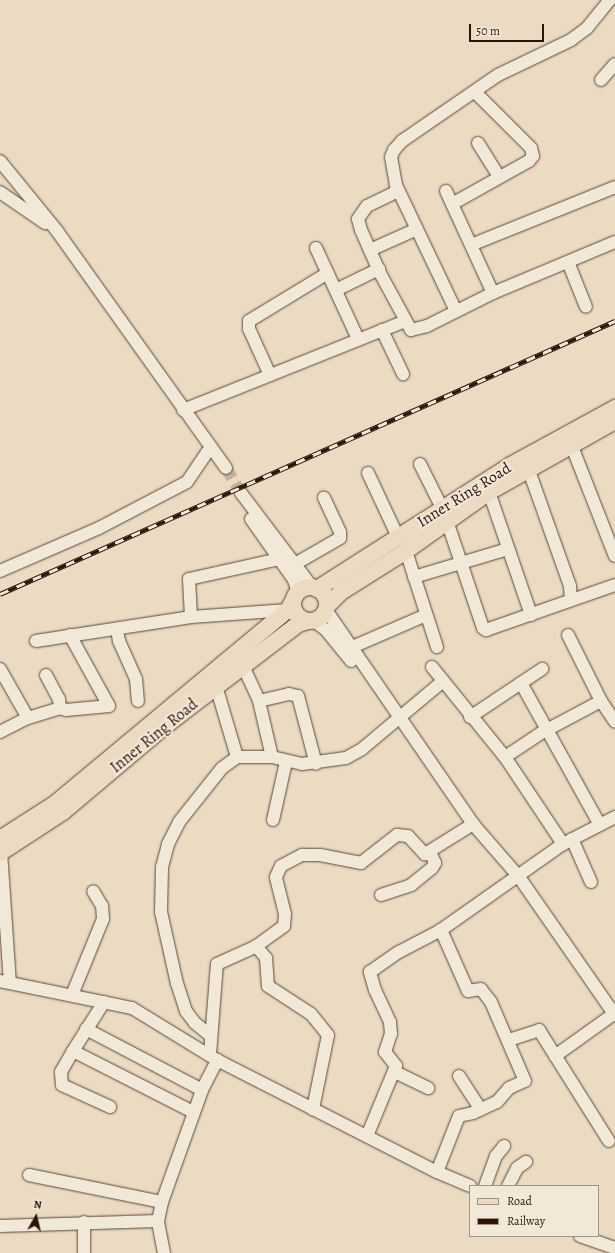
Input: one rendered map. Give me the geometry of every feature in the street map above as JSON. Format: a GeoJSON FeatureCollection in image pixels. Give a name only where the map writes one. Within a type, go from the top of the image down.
{"type":"FeatureCollection","features":[{"type":"Feature","properties":{"kind":"main road","name":"Inner Ring Road"},"geometry":{"type":"LineString","coordinates":[[0,848],[63,812],[160,730],[216,686],[298,624],[311,621],[341,592],[406,551],[445,514],[509,466],[615,408]]}},
{"type":"Feature","properties":{"kind":"main road","name":"Inner Ring Road"},"geometry":{"type":"LineString","coordinates":[[0,848],[56,803],[302,596],[398,537],[489,492],[528,468],[615,421]]}},
{"type":"Feature","properties":{"kind":"main road"},"geometry":{"type":"LineString","coordinates":[[311,621],[298,616],[302,596],[324,595],[326,608]]}},
{"type":"Feature","properties":{"kind":"street"},"geometry":{"type":"LineString","coordinates":[[456,311],[398,190],[392,157],[394,150],[402,141],[476,92],[498,75],[570,40],[587,28],[610,0]]}},
{"type":"Feature","properties":{"kind":"street"},"geometry":{"type":"LineString","coordinates":[[601,80],[615,64]]}},
{"type":"Feature","properties":{"kind":"street"},"geometry":{"type":"LineString","coordinates":[[452,204],[529,161],[533,154],[517,133],[476,92]]}},
{"type":"Feature","properties":{"kind":"street"},"geometry":{"type":"LineString","coordinates":[[478,143],[499,177]]}},
{"type":"Feature","properties":{"kind":"street"},"geometry":{"type":"LineString","coordinates":[[0,162],[57,231],[152,363],[225,473],[207,452],[152,363]]}},
{"type":"Feature","properties":{"kind":"street"},"geometry":{"type":"LineString","coordinates":[[471,246],[615,187]]}},
{"type":"Feature","properties":{"kind":"street"},"geometry":{"type":"LineString","coordinates":[[398,190],[361,212],[359,224],[379,269],[405,321],[411,330],[415,331],[493,293],[615,242]]}},
{"type":"Feature","properties":{"kind":"street"},"geometry":{"type":"LineString","coordinates":[[446,191],[493,293]]}},
{"type":"Feature","properties":{"kind":"street"},"geometry":{"type":"LineString","coordinates":[[0,192],[57,231]]}},
{"type":"Feature","properties":{"kind":"street"},"geometry":{"type":"LineString","coordinates":[[370,250],[417,229]]}},
{"type":"Feature","properties":{"kind":"street"},"geometry":{"type":"LineString","coordinates":[[316,248],[358,339]]}},
{"type":"Feature","properties":{"kind":"street"},"geometry":{"type":"LineString","coordinates":[[568,262],[586,307]]}},
{"type":"Feature","properties":{"kind":"street"},"geometry":{"type":"LineString","coordinates":[[336,290],[379,269]]}},
{"type":"Feature","properties":{"kind":"street"},"geometry":{"type":"LineString","coordinates":[[270,375],[249,329],[249,321],[328,274]]}},
{"type":"Feature","properties":{"kind":"street"},"geometry":{"type":"LineString","coordinates":[[183,410],[405,321]]}},
{"type":"Feature","properties":{"kind":"street"},"geometry":{"type":"LineString","coordinates":[[382,330],[403,374]]}},
{"type":"Feature","properties":{"kind":"street"},"geometry":{"type":"LineString","coordinates":[[571,444],[615,556]]}},
{"type":"Feature","properties":{"kind":"street"},"geometry":{"type":"LineString","coordinates":[[0,571],[100,528],[187,482],[207,452]]}},
{"type":"Feature","properties":{"kind":"street"},"geometry":{"type":"LineString","coordinates":[[420,464],[445,514],[463,563],[483,628],[490,630],[570,599],[615,585]]}},
{"type":"Feature","properties":{"kind":"street"},"geometry":{"type":"LineString","coordinates":[[528,468],[570,586],[570,599]]}},
{"type":"Feature","properties":{"kind":"street"},"geometry":{"type":"LineString","coordinates":[[368,473],[398,537]]}},
{"type":"Feature","properties":{"kind":"street"},"geometry":{"type":"LineString","coordinates":[[489,492],[531,614]]}},
{"type":"Feature","properties":{"kind":"street"},"geometry":{"type":"LineString","coordinates":[[239,496],[295,564],[302,596],[294,580],[239,496]]}},
{"type":"Feature","properties":{"kind":"street"},"geometry":{"type":"LineString","coordinates":[[295,564],[340,538],[340,532],[324,498]]}},
{"type":"Feature","properties":{"kind":"street"},"geometry":{"type":"LineString","coordinates":[[414,577],[508,549]]}},
{"type":"Feature","properties":{"kind":"street"},"geometry":{"type":"LineString","coordinates":[[406,551],[436,647]]}},
{"type":"Feature","properties":{"kind":"street"},"geometry":{"type":"LineString","coordinates":[[191,617],[189,579],[280,559]]}},
{"type":"Feature","properties":{"kind":"street"},"geometry":{"type":"LineString","coordinates":[[36,640],[191,617],[302,596]]}},
{"type":"Feature","properties":{"kind":"street"},"geometry":{"type":"LineString","coordinates":[[326,608],[350,648],[472,824],[519,877],[615,1014],[555,1056]]}},
{"type":"Feature","properties":{"kind":"street"},"geometry":{"type":"LineString","coordinates":[[350,648],[426,615]]}},
{"type":"Feature","properties":{"kind":"street"},"geometry":{"type":"LineString","coordinates":[[311,621],[326,630],[396,715]]}},
{"type":"Feature","properties":{"kind":"street"},"geometry":{"type":"LineString","coordinates":[[117,629],[119,640],[136,679],[138,701]]}},
{"type":"Feature","properties":{"kind":"street"},"geometry":{"type":"LineString","coordinates":[[0,732],[28,718],[60,708],[109,706],[70,635]]}},
{"type":"Feature","properties":{"kind":"street"},"geometry":{"type":"LineString","coordinates":[[568,635],[602,702],[615,722]]}},
{"type":"Feature","properties":{"kind":"street"},"geometry":{"type":"LineString","coordinates":[[243,666],[259,701],[272,757]]}},
{"type":"Feature","properties":{"kind":"street"},"geometry":{"type":"LineString","coordinates":[[432,667],[470,717],[505,757],[567,842],[590,882]]}},
{"type":"Feature","properties":{"kind":"street"},"geometry":{"type":"LineString","coordinates":[[0,668],[28,718]]}},
{"type":"Feature","properties":{"kind":"street"},"geometry":{"type":"LineString","coordinates":[[470,717],[542,669]]}},
{"type":"Feature","properties":{"kind":"street"},"geometry":{"type":"LineString","coordinates":[[46,675],[59,699],[60,708]]}},
{"type":"Feature","properties":{"kind":"street"},"geometry":{"type":"LineString","coordinates":[[211,1036],[195,1023],[186,1011],[177,984],[162,912],[162,867],[168,844],[179,822],[222,768],[237,757],[272,757],[286,762],[316,764],[346,758],[362,749],[396,715],[443,681]]}},
{"type":"Feature","properties":{"kind":"street"},"geometry":{"type":"LineString","coordinates":[[521,683],[548,729],[600,825]]}},
{"type":"Feature","properties":{"kind":"street"},"geometry":{"type":"LineString","coordinates":[[216,686],[237,757]]}},
{"type":"Feature","properties":{"kind":"street"},"geometry":{"type":"LineString","coordinates":[[259,701],[289,694],[298,696],[316,764]]}},
{"type":"Feature","properties":{"kind":"street"},"geometry":{"type":"LineString","coordinates":[[505,757],[548,729],[602,702]]}},
{"type":"Feature","properties":{"kind":"street"},"geometry":{"type":"LineString","coordinates":[[273,820],[286,762]]}},
{"type":"Feature","properties":{"kind":"street"},"geometry":{"type":"LineString","coordinates":[[367,1136],[395,1072],[395,1062],[385,1052],[391,1034],[390,1022],[375,990],[370,972],[399,952],[441,930],[519,877],[567,842],[615,817]]}},
{"type":"Feature","properties":{"kind":"street"},"geometry":{"type":"LineString","coordinates":[[164,1253],[158,1221],[162,1202],[193,1112],[214,1057],[211,1036],[217,964],[256,946],[284,926],[284,908],[276,877],[277,871],[289,860],[302,855],[320,855],[361,863],[397,835],[408,836],[426,854],[472,824]]}},
{"type":"Feature","properties":{"kind":"street"},"geometry":{"type":"LineString","coordinates":[[0,848],[5,982],[132,1008],[214,1057],[437,1172],[469,1186]]}},
{"type":"Feature","properties":{"kind":"street"},"geometry":{"type":"LineString","coordinates":[[381,895],[411,885],[427,873],[435,863],[430,852]]}},
{"type":"Feature","properties":{"kind":"street"},"geometry":{"type":"LineString","coordinates":[[72,995],[103,919],[102,906],[93,891]]}},
{"type":"Feature","properties":{"kind":"street"},"geometry":{"type":"LineString","coordinates":[[437,1172],[456,1120],[459,1116],[481,1110],[501,1100],[509,1088],[524,1083],[509,1040],[492,1002],[482,989],[468,991],[441,930]]}},
{"type":"Feature","properties":{"kind":"street"},"geometry":{"type":"LineString","coordinates":[[256,946],[266,958],[268,986],[311,1014],[328,1035],[313,1109]]}},
{"type":"Feature","properties":{"kind":"street"},"geometry":{"type":"LineString","coordinates":[[104,1002],[86,1029],[61,1072],[62,1085],[110,1107]]}},
{"type":"Feature","properties":{"kind":"street"},"geometry":{"type":"LineString","coordinates":[[86,1029],[202,1090]]}},
{"type":"Feature","properties":{"kind":"street"},"geometry":{"type":"LineString","coordinates":[[509,1040],[539,1030],[609,1141]]}},
{"type":"Feature","properties":{"kind":"street"},"geometry":{"type":"LineString","coordinates":[[73,1051],[193,1112]]}},
{"type":"Feature","properties":{"kind":"street"},"geometry":{"type":"LineString","coordinates":[[395,1072],[428,1088]]}},
{"type":"Feature","properties":{"kind":"street"},"geometry":{"type":"LineString","coordinates":[[459,1076],[481,1110]]}},
{"type":"Feature","properties":{"kind":"street"},"geometry":{"type":"LineString","coordinates":[[485,1185],[496,1156],[504,1146]]}},
{"type":"Feature","properties":{"kind":"street"},"geometry":{"type":"LineString","coordinates":[[508,1185],[517,1168],[526,1162]]}},
{"type":"Feature","properties":{"kind":"street"},"geometry":{"type":"LineString","coordinates":[[29,1175],[162,1202]]}},
{"type":"Feature","properties":{"kind":"street"},"geometry":{"type":"LineString","coordinates":[[0,1226],[84,1222],[124,1223],[158,1221]]}},
{"type":"Feature","properties":{"kind":"street"},"geometry":{"type":"LineString","coordinates":[[84,1222],[84,1253]]}},
{"type":"Feature","properties":{"kind":"street"},"geometry":{"type":"LineString","coordinates":[[583,1237],[615,1248]]}},
{"type":"Feature","properties":{"kind":"tunnel"},"geometry":{"type":"LineString","coordinates":[[226,468],[241,493]]}},
{"type":"Feature","properties":{"kind":"railway"},"geometry":{"type":"LineString","coordinates":[[0,594],[615,321]]}}]}
